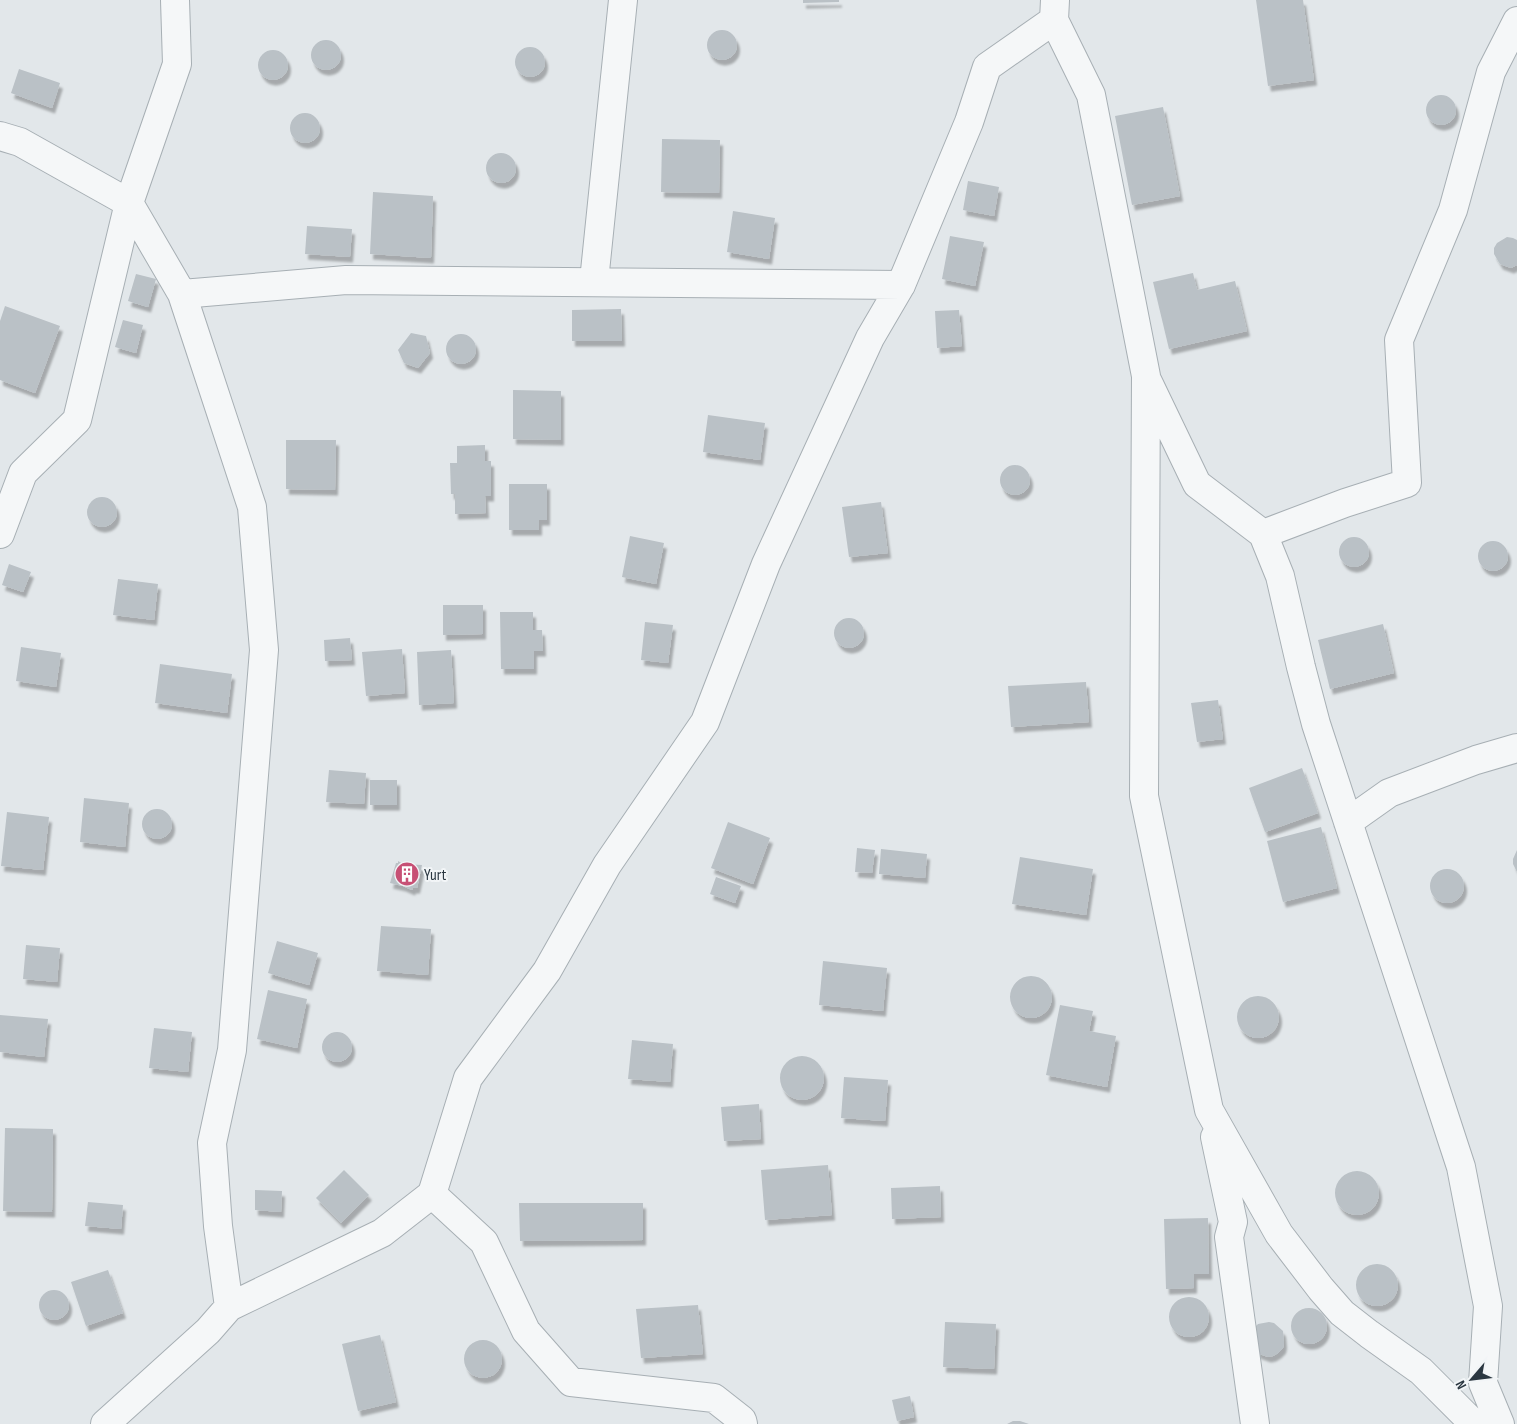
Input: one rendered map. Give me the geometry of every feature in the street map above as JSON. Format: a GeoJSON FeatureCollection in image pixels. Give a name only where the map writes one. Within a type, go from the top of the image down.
{"type":"FeatureCollection","features":[{"type":"Feature","properties":{"kind":"street"},"geometry":{"type":"LineString","coordinates":[[0,534],[23,473],[77,420],[129,203],[177,64],[175,0]]}},
{"type":"Feature","properties":{"kind":"street"},"geometry":{"type":"LineString","coordinates":[[594,281],[623,0]]}},
{"type":"Feature","properties":{"kind":"street"},"geometry":{"type":"LineString","coordinates":[[105,1424],[208,1331],[229,1308],[382,1233],[432,1194],[468,1078],[547,972],[607,864],[705,722],[766,564],[870,338],[901,285],[968,122],[987,67],[1055,10],[1091,94],[1146,376],[1144,796],[1233,1222],[1229,1237],[1255,1424]]}},
{"type":"Feature","properties":{"kind":"street"},"geometry":{"type":"LineString","coordinates":[[1264,534],[1345,503],[1407,483],[1399,340],[1453,210],[1491,72],[1517,21]]}},
{"type":"Feature","properties":{"kind":"street"},"geometry":{"type":"LineString","coordinates":[[0,136],[20,142],[129,203],[182,294],[252,508],[264,650],[232,1050],[212,1143],[218,1226],[229,1308]]}},
{"type":"Feature","properties":{"kind":"street"},"geometry":{"type":"LineString","coordinates":[[182,294],[346,280],[901,285]]}},
{"type":"Feature","properties":{"kind":"street"},"geometry":{"type":"LineString","coordinates":[[1146,376],[1197,484],[1264,534],[1280,576],[1300,667],[1316,724],[1461,1168],[1488,1306],[1483,1383],[1500,1424]]}},
{"type":"Feature","properties":{"kind":"street"},"geometry":{"type":"LineString","coordinates":[[1348,822],[1389,794],[1476,760],[1517,748]]}},
{"type":"Feature","properties":{"kind":"street"},"geometry":{"type":"LineString","coordinates":[[1210,1110],[1279,1234],[1321,1289],[1342,1313],[1421,1371],[1474,1424]]}},
{"type":"Feature","properties":{"kind":"street"},"geometry":{"type":"LineString","coordinates":[[432,1194],[484,1242],[526,1331],[571,1382],[714,1398],[742,1420],[743,1424]]}},
{"type":"Feature","properties":{"kind":"building"},"geometry":{"type":"Polygon","coordinates":[[[803,0],[839,0],[839,2],[803,3],[803,0]]]}},
{"type":"Feature","properties":{"kind":"building"},"geometry":{"type":"Polygon","coordinates":[[[1256,0],[1303,0],[1314,80],[1268,86],[1256,0]]]}},
{"type":"Feature","properties":{"kind":"building"},"geometry":{"type":"Polygon","coordinates":[[[722,30],[733,34],[737,45],[733,56],[722,60],[711,56],[707,45],[711,34],[722,30]]]}},
{"type":"Feature","properties":{"kind":"building"},"geometry":{"type":"Polygon","coordinates":[[[326,40],[337,44],[341,55],[337,66],[326,70],[315,66],[311,55],[315,44],[326,40]]]}},
{"type":"Feature","properties":{"kind":"building"},"geometry":{"type":"Polygon","coordinates":[[[530,47],[541,51],[545,62],[541,73],[530,77],[519,73],[515,62],[519,51],[530,47]]]}},
{"type":"Feature","properties":{"kind":"building"},"geometry":{"type":"Polygon","coordinates":[[[273,50],[284,54],[288,65],[284,76],[273,80],[262,76],[258,65],[262,54],[273,50]]]}},
{"type":"Feature","properties":{"kind":"building"},"geometry":{"type":"Polygon","coordinates":[[[19,69],[60,83],[52,108],[11,93],[19,69]]]}},
{"type":"Feature","properties":{"kind":"building"},"geometry":{"type":"Polygon","coordinates":[[[1441,95],[1452,99],[1456,110],[1452,121],[1441,125],[1430,121],[1426,110],[1430,99],[1441,95]]]}},
{"type":"Feature","properties":{"kind":"building"},"geometry":{"type":"Polygon","coordinates":[[[1163,107],[1180,196],[1132,205],[1115,116],[1163,107]]]}},
{"type":"Feature","properties":{"kind":"building"},"geometry":{"type":"Polygon","coordinates":[[[305,113],[316,117],[320,128],[316,139],[305,143],[294,139],[290,128],[294,117],[305,113]]]}},
{"type":"Feature","properties":{"kind":"building"},"geometry":{"type":"Polygon","coordinates":[[[662,139],[720,140],[719,193],[661,192],[662,139]]]}},
{"type":"Feature","properties":{"kind":"building"},"geometry":{"type":"Polygon","coordinates":[[[501,153],[512,157],[516,168],[512,179],[501,183],[490,179],[486,168],[490,157],[501,153]]]}},
{"type":"Feature","properties":{"kind":"building"},"geometry":{"type":"Polygon","coordinates":[[[968,181],[999,187],[994,216],[963,210],[968,181]]]}},
{"type":"Feature","properties":{"kind":"building"},"geometry":{"type":"Polygon","coordinates":[[[373,192],[433,196],[431,258],[370,254],[373,192]]]}},
{"type":"Feature","properties":{"kind":"building"},"geometry":{"type":"Polygon","coordinates":[[[733,211],[775,218],[769,259],[727,252],[733,211]]]}},
{"type":"Feature","properties":{"kind":"building"},"geometry":{"type":"Polygon","coordinates":[[[307,226],[352,229],[350,257],[305,254],[307,226]]]}},
{"type":"Feature","properties":{"kind":"building"},"geometry":{"type":"Polygon","coordinates":[[[950,236],[984,242],[975,286],[942,279],[950,236]]]}},
{"type":"Feature","properties":{"kind":"building"},"geometry":{"type":"Polygon","coordinates":[[[1507,237],[1517,240],[1517,265],[1511,268],[1500,264],[1494,254],[1494,248],[1497,243],[1507,237]]]}},
{"type":"Feature","properties":{"kind":"building"},"geometry":{"type":"Polygon","coordinates":[[[1193,273],[1197,290],[1235,281],[1247,331],[1169,349],[1153,282],[1193,273]]]}},
{"type":"Feature","properties":{"kind":"building"},"geometry":{"type":"Polygon","coordinates":[[[136,274],[156,279],[148,307],[128,301],[136,274]]]}},
{"type":"Feature","properties":{"kind":"building"},"geometry":{"type":"Polygon","coordinates":[[[5,306],[60,326],[35,393],[0,380],[0,321],[5,306]]]}},
{"type":"Feature","properties":{"kind":"building"},"geometry":{"type":"Polygon","coordinates":[[[621,309],[622,341],[572,341],[572,310],[621,309]]]}},
{"type":"Feature","properties":{"kind":"building"},"geometry":{"type":"Polygon","coordinates":[[[959,310],[962,346],[937,348],[935,311],[959,310]]]}},
{"type":"Feature","properties":{"kind":"building"},"geometry":{"type":"Polygon","coordinates":[[[123,320],[143,325],[136,353],[115,347],[123,320]]]}},
{"type":"Feature","properties":{"kind":"building"},"geometry":{"type":"Polygon","coordinates":[[[411,333],[426,336],[430,353],[418,368],[404,363],[398,350],[411,333]]]}},
{"type":"Feature","properties":{"kind":"building"},"geometry":{"type":"Polygon","coordinates":[[[461,334],[472,338],[476,349],[472,360],[461,364],[450,360],[446,349],[450,338],[461,334]]]}},
{"type":"Feature","properties":{"kind":"building"},"geometry":{"type":"Polygon","coordinates":[[[513,390],[561,391],[561,440],[513,439],[513,390]]]}},
{"type":"Feature","properties":{"kind":"building"},"geometry":{"type":"Polygon","coordinates":[[[708,415],[765,423],[760,460],[703,452],[708,415]]]}},
{"type":"Feature","properties":{"kind":"building"},"geometry":{"type":"Polygon","coordinates":[[[286,440],[336,440],[335,490],[286,489],[286,440]]]}},
{"type":"Feature","properties":{"kind":"building"},"geometry":{"type":"Polygon","coordinates":[[[485,445],[485,461],[491,461],[491,496],[485,496],[486,513],[455,514],[455,494],[451,494],[450,463],[457,463],[457,446],[485,445]]]}},
{"type":"Feature","properties":{"kind":"building"},"geometry":{"type":"Polygon","coordinates":[[[1015,465],[1026,469],[1030,480],[1026,491],[1015,495],[1004,491],[1000,480],[1004,469],[1015,465]]]}},
{"type":"Feature","properties":{"kind":"building"},"geometry":{"type":"Polygon","coordinates":[[[509,484],[547,484],[547,520],[539,520],[539,530],[509,530],[509,484]]]}},
{"type":"Feature","properties":{"kind":"building"},"geometry":{"type":"Polygon","coordinates":[[[102,497],[113,501],[117,512],[113,523],[102,527],[91,523],[87,512],[91,501],[102,497]]]}},
{"type":"Feature","properties":{"kind":"building"},"geometry":{"type":"Polygon","coordinates":[[[881,502],[888,553],[849,557],[842,507],[881,502]]]}},
{"type":"Feature","properties":{"kind":"building"},"geometry":{"type":"Polygon","coordinates":[[[630,536],[664,543],[656,584],[622,577],[630,536]]]}},
{"type":"Feature","properties":{"kind":"building"},"geometry":{"type":"Polygon","coordinates":[[[1354,537],[1365,541],[1369,552],[1365,563],[1354,567],[1343,563],[1339,552],[1343,541],[1354,537]]]}},
{"type":"Feature","properties":{"kind":"building"},"geometry":{"type":"Polygon","coordinates":[[[1493,541],[1504,545],[1508,556],[1504,567],[1493,571],[1482,567],[1478,556],[1482,545],[1493,541]]]}},
{"type":"Feature","properties":{"kind":"building"},"geometry":{"type":"Polygon","coordinates":[[[9,564],[31,572],[23,592],[2,585],[9,564]]]}},
{"type":"Feature","properties":{"kind":"building"},"geometry":{"type":"Polygon","coordinates":[[[118,579],[158,584],[154,620],[113,615],[118,579]]]}},
{"type":"Feature","properties":{"kind":"building"},"geometry":{"type":"Polygon","coordinates":[[[443,605],[483,605],[483,634],[443,635],[443,605]]]}},
{"type":"Feature","properties":{"kind":"building"},"geometry":{"type":"Polygon","coordinates":[[[500,612],[533,612],[533,630],[542,630],[543,651],[534,651],[534,669],[501,669],[500,612]]]}},
{"type":"Feature","properties":{"kind":"building"},"geometry":{"type":"Polygon","coordinates":[[[849,618],[860,622],[864,633],[860,644],[849,648],[838,644],[834,633],[838,622],[849,618]]]}},
{"type":"Feature","properties":{"kind":"building"},"geometry":{"type":"Polygon","coordinates":[[[645,622],[673,625],[668,663],[641,660],[645,622]]]}},
{"type":"Feature","properties":{"kind":"building"},"geometry":{"type":"Polygon","coordinates":[[[1383,624],[1394,673],[1330,689],[1318,640],[1383,624]]]}},
{"type":"Feature","properties":{"kind":"building"},"geometry":{"type":"Polygon","coordinates":[[[350,638],[352,660],[325,661],[324,640],[350,638]]]}},
{"type":"Feature","properties":{"kind":"building"},"geometry":{"type":"Polygon","coordinates":[[[21,647],[61,653],[56,687],[16,681],[21,647]]]}},
{"type":"Feature","properties":{"kind":"building"},"geometry":{"type":"Polygon","coordinates":[[[402,649],[405,693],[366,696],[362,652],[402,649]]]}},
{"type":"Feature","properties":{"kind":"building"},"geometry":{"type":"Polygon","coordinates":[[[451,650],[454,703],[419,705],[417,652],[451,650]]]}},
{"type":"Feature","properties":{"kind":"building"},"geometry":{"type":"Polygon","coordinates":[[[160,664],[232,674],[227,713],[155,703],[160,664]]]}},
{"type":"Feature","properties":{"kind":"building"},"geometry":{"type":"Polygon","coordinates":[[[1086,682],[1089,722],[1011,727],[1008,686],[1086,682]]]}},
{"type":"Feature","properties":{"kind":"building"},"geometry":{"type":"Polygon","coordinates":[[[1218,700],[1223,739],[1197,742],[1191,703],[1218,700]]]}},
{"type":"Feature","properties":{"kind":"building"},"geometry":{"type":"Polygon","coordinates":[[[1302,768],[1318,813],[1265,832],[1249,788],[1302,768]]]}},
{"type":"Feature","properties":{"kind":"building"},"geometry":{"type":"Polygon","coordinates":[[[329,770],[366,773],[364,804],[326,802],[329,770]]]}},
{"type":"Feature","properties":{"kind":"building"},"geometry":{"type":"Polygon","coordinates":[[[370,780],[397,780],[397,805],[370,805],[370,780]]]}},
{"type":"Feature","properties":{"kind":"building"},"geometry":{"type":"Polygon","coordinates":[[[84,798],[129,803],[125,847],[80,842],[84,798]]]}},
{"type":"Feature","properties":{"kind":"building"},"geometry":{"type":"Polygon","coordinates":[[[157,809],[168,813],[172,824],[168,835],[157,839],[146,835],[142,824],[146,813],[157,809]]]}},
{"type":"Feature","properties":{"kind":"building"},"geometry":{"type":"Polygon","coordinates":[[[7,812],[49,817],[43,870],[1,866],[7,812]]]}},
{"type":"Feature","properties":{"kind":"building"},"geometry":{"type":"Polygon","coordinates":[[[728,822],[770,838],[753,884],[711,868],[728,822]]]}},
{"type":"Feature","properties":{"kind":"building"},"geometry":{"type":"Polygon","coordinates":[[[1321,827],[1337,888],[1283,902],[1267,841],[1321,827]]]}},
{"type":"Feature","properties":{"kind":"building"},"geometry":{"type":"Polygon","coordinates":[[[857,848],[875,850],[872,873],[855,872],[857,848]]]}},
{"type":"Feature","properties":{"kind":"building"},"geometry":{"type":"Polygon","coordinates":[[[881,849],[927,854],[925,878],[879,874],[881,849]]]}},
{"type":"Feature","properties":{"kind":"building"},"geometry":{"type":"Polygon","coordinates":[[[1517,850],[1517,872],[1513,859],[1517,850]]]}},
{"type":"Feature","properties":{"kind":"building"},"geometry":{"type":"Polygon","coordinates":[[[1020,857],[1093,869],[1086,915],[1012,904],[1020,857]]]}},
{"type":"Feature","properties":{"kind":"building","name":"Yurt"},"geometry":{"type":"Polygon","coordinates":[[[398,861],[403,864],[422,865],[417,888],[412,890],[390,883],[398,861]]]}},
{"type":"Feature","properties":{"kind":"building"},"geometry":{"type":"Polygon","coordinates":[[[1447,869],[1459,874],[1464,886],[1459,898],[1447,903],[1435,898],[1430,886],[1435,874],[1447,869]]]}},
{"type":"Feature","properties":{"kind":"building"},"geometry":{"type":"Polygon","coordinates":[[[716,877],[741,886],[735,903],[710,894],[716,877]]]}},
{"type":"Feature","properties":{"kind":"building"},"geometry":{"type":"Polygon","coordinates":[[[381,926],[431,929],[428,975],[377,971],[381,926]]]}},
{"type":"Feature","properties":{"kind":"building"},"geometry":{"type":"Polygon","coordinates":[[[277,941],[318,953],[309,985],[268,973],[277,941]]]}},
{"type":"Feature","properties":{"kind":"building"},"geometry":{"type":"Polygon","coordinates":[[[26,945],[60,948],[57,982],[23,979],[26,945]]]}},
{"type":"Feature","properties":{"kind":"building"},"geometry":{"type":"Polygon","coordinates":[[[823,961],[887,968],[883,1011],[819,1005],[823,961]]]}},
{"type":"Feature","properties":{"kind":"building"},"geometry":{"type":"Polygon","coordinates":[[[1031,976],[1046,982],[1052,997],[1046,1012],[1031,1018],[1016,1012],[1010,997],[1016,982],[1031,976]]]}},
{"type":"Feature","properties":{"kind":"building"},"geometry":{"type":"Polygon","coordinates":[[[268,990],[307,999],[297,1048],[257,1039],[268,990]]]}},
{"type":"Feature","properties":{"kind":"building"},"geometry":{"type":"Polygon","coordinates":[[[1258,996],[1273,1002],[1279,1017],[1273,1032],[1258,1038],[1243,1032],[1237,1017],[1243,1002],[1258,996]]]}},
{"type":"Feature","properties":{"kind":"building"},"geometry":{"type":"Polygon","coordinates":[[[1060,1005],[1093,1011],[1089,1031],[1116,1036],[1107,1087],[1046,1075],[1060,1005]]]}},
{"type":"Feature","properties":{"kind":"building"},"geometry":{"type":"Polygon","coordinates":[[[0,1015],[48,1019],[44,1057],[0,1052],[0,1015]]]}},
{"type":"Feature","properties":{"kind":"building"},"geometry":{"type":"Polygon","coordinates":[[[154,1028],[192,1032],[188,1072],[149,1068],[154,1028]]]}},
{"type":"Feature","properties":{"kind":"building"},"geometry":{"type":"Polygon","coordinates":[[[337,1032],[348,1036],[352,1047],[348,1058],[337,1062],[326,1058],[322,1047],[326,1036],[337,1032]]]}},
{"type":"Feature","properties":{"kind":"building"},"geometry":{"type":"Polygon","coordinates":[[[632,1040],[673,1044],[670,1082],[628,1079],[632,1040]]]}},
{"type":"Feature","properties":{"kind":"building"},"geometry":{"type":"Polygon","coordinates":[[[802,1056],[814,1060],[820,1066],[824,1078],[820,1090],[814,1096],[802,1100],[790,1096],[784,1090],[780,1078],[784,1066],[790,1060],[802,1056]]]}},
{"type":"Feature","properties":{"kind":"building"},"geometry":{"type":"Polygon","coordinates":[[[844,1077],[888,1080],[885,1121],[841,1118],[844,1077]]]}},
{"type":"Feature","properties":{"kind":"building"},"geometry":{"type":"Polygon","coordinates":[[[759,1104],[761,1139],[724,1141],[721,1107],[759,1104]]]}},
{"type":"Feature","properties":{"kind":"building"},"geometry":{"type":"Polygon","coordinates":[[[5,1128],[53,1129],[52,1212],[3,1211],[5,1128]]]}},
{"type":"Feature","properties":{"kind":"building"},"geometry":{"type":"Polygon","coordinates":[[[828,1165],[832,1215],[765,1220],[761,1170],[828,1165]]]}},
{"type":"Feature","properties":{"kind":"building"},"geometry":{"type":"Polygon","coordinates":[[[344,1170],[369,1195],[341,1223],[316,1198],[344,1170]]]}},
{"type":"Feature","properties":{"kind":"building"},"geometry":{"type":"Polygon","coordinates":[[[1357,1171],[1369,1175],[1375,1181],[1379,1193],[1375,1205],[1369,1211],[1357,1215],[1345,1211],[1339,1205],[1335,1193],[1339,1181],[1345,1175],[1357,1171]]]}},
{"type":"Feature","properties":{"kind":"building"},"geometry":{"type":"Polygon","coordinates":[[[940,1186],[941,1217],[892,1219],[891,1188],[940,1186]]]}},
{"type":"Feature","properties":{"kind":"building"},"geometry":{"type":"Polygon","coordinates":[[[255,1190],[282,1191],[281,1212],[255,1210],[255,1190]]]}},
{"type":"Feature","properties":{"kind":"building"},"geometry":{"type":"Polygon","coordinates":[[[88,1202],[123,1205],[121,1229],[85,1226],[88,1202]]]}},
{"type":"Feature","properties":{"kind":"building"},"geometry":{"type":"Polygon","coordinates":[[[519,1203],[643,1203],[643,1240],[520,1241],[519,1203]]]}},
{"type":"Feature","properties":{"kind":"building"},"geometry":{"type":"Polygon","coordinates":[[[1208,1218],[1209,1274],[1194,1274],[1194,1288],[1166,1289],[1164,1219],[1208,1218]]]}},
{"type":"Feature","properties":{"kind":"building"},"geometry":{"type":"Polygon","coordinates":[[[1377,1264],[1392,1270],[1398,1285],[1392,1300],[1377,1306],[1362,1300],[1356,1285],[1362,1270],[1377,1264]]]}},
{"type":"Feature","properties":{"kind":"building"},"geometry":{"type":"Polygon","coordinates":[[[108,1270],[123,1313],[86,1326],[71,1282],[108,1270]]]}},
{"type":"Feature","properties":{"kind":"building"},"geometry":{"type":"Polygon","coordinates":[[[54,1290],[65,1294],[69,1305],[65,1316],[54,1320],[43,1316],[39,1305],[43,1294],[54,1290]]]}},
{"type":"Feature","properties":{"kind":"building"},"geometry":{"type":"Polygon","coordinates":[[[1189,1297],[1203,1303],[1209,1317],[1203,1331],[1189,1337],[1175,1331],[1169,1317],[1175,1303],[1189,1297]]]}},
{"type":"Feature","properties":{"kind":"building"},"geometry":{"type":"Polygon","coordinates":[[[698,1305],[703,1354],[641,1358],[636,1309],[698,1305]]]}},
{"type":"Feature","properties":{"kind":"building"},"geometry":{"type":"Polygon","coordinates":[[[1309,1308],[1322,1313],[1327,1326],[1322,1339],[1309,1344],[1296,1339],[1291,1326],[1296,1313],[1309,1308]]]}},
{"type":"Feature","properties":{"kind":"building"},"geometry":{"type":"Polygon","coordinates":[[[945,1322],[996,1324],[994,1369],[943,1367],[945,1322]]]}},
{"type":"Feature","properties":{"kind":"building"},"geometry":{"type":"Polygon","coordinates":[[[1274,1323],[1283,1331],[1284,1343],[1283,1348],[1278,1353],[1268,1357],[1257,1353],[1254,1328],[1258,1324],[1274,1323]]]}},
{"type":"Feature","properties":{"kind":"building"},"geometry":{"type":"Polygon","coordinates":[[[380,1335],[396,1402],[358,1411],[342,1344],[380,1335]]]}},
{"type":"Feature","properties":{"kind":"building"},"geometry":{"type":"Polygon","coordinates":[[[483,1340],[496,1346],[502,1359],[496,1372],[483,1378],[470,1372],[464,1359],[470,1346],[483,1340]]]}},
{"type":"Feature","properties":{"kind":"building"},"geometry":{"type":"Polygon","coordinates":[[[910,1396],[914,1417],[897,1421],[892,1400],[910,1396]]]}},
{"type":"Feature","properties":{"kind":"building"},"geometry":{"type":"Polygon","coordinates":[[[1013,1421],[1020,1421],[1029,1424],[1007,1424],[1013,1421]]]}},
{"type":"Feature","properties":{"kind":"place","name":"Yurt"},"geometry":{"type":"Point","coordinates":[407,874]}}]}
